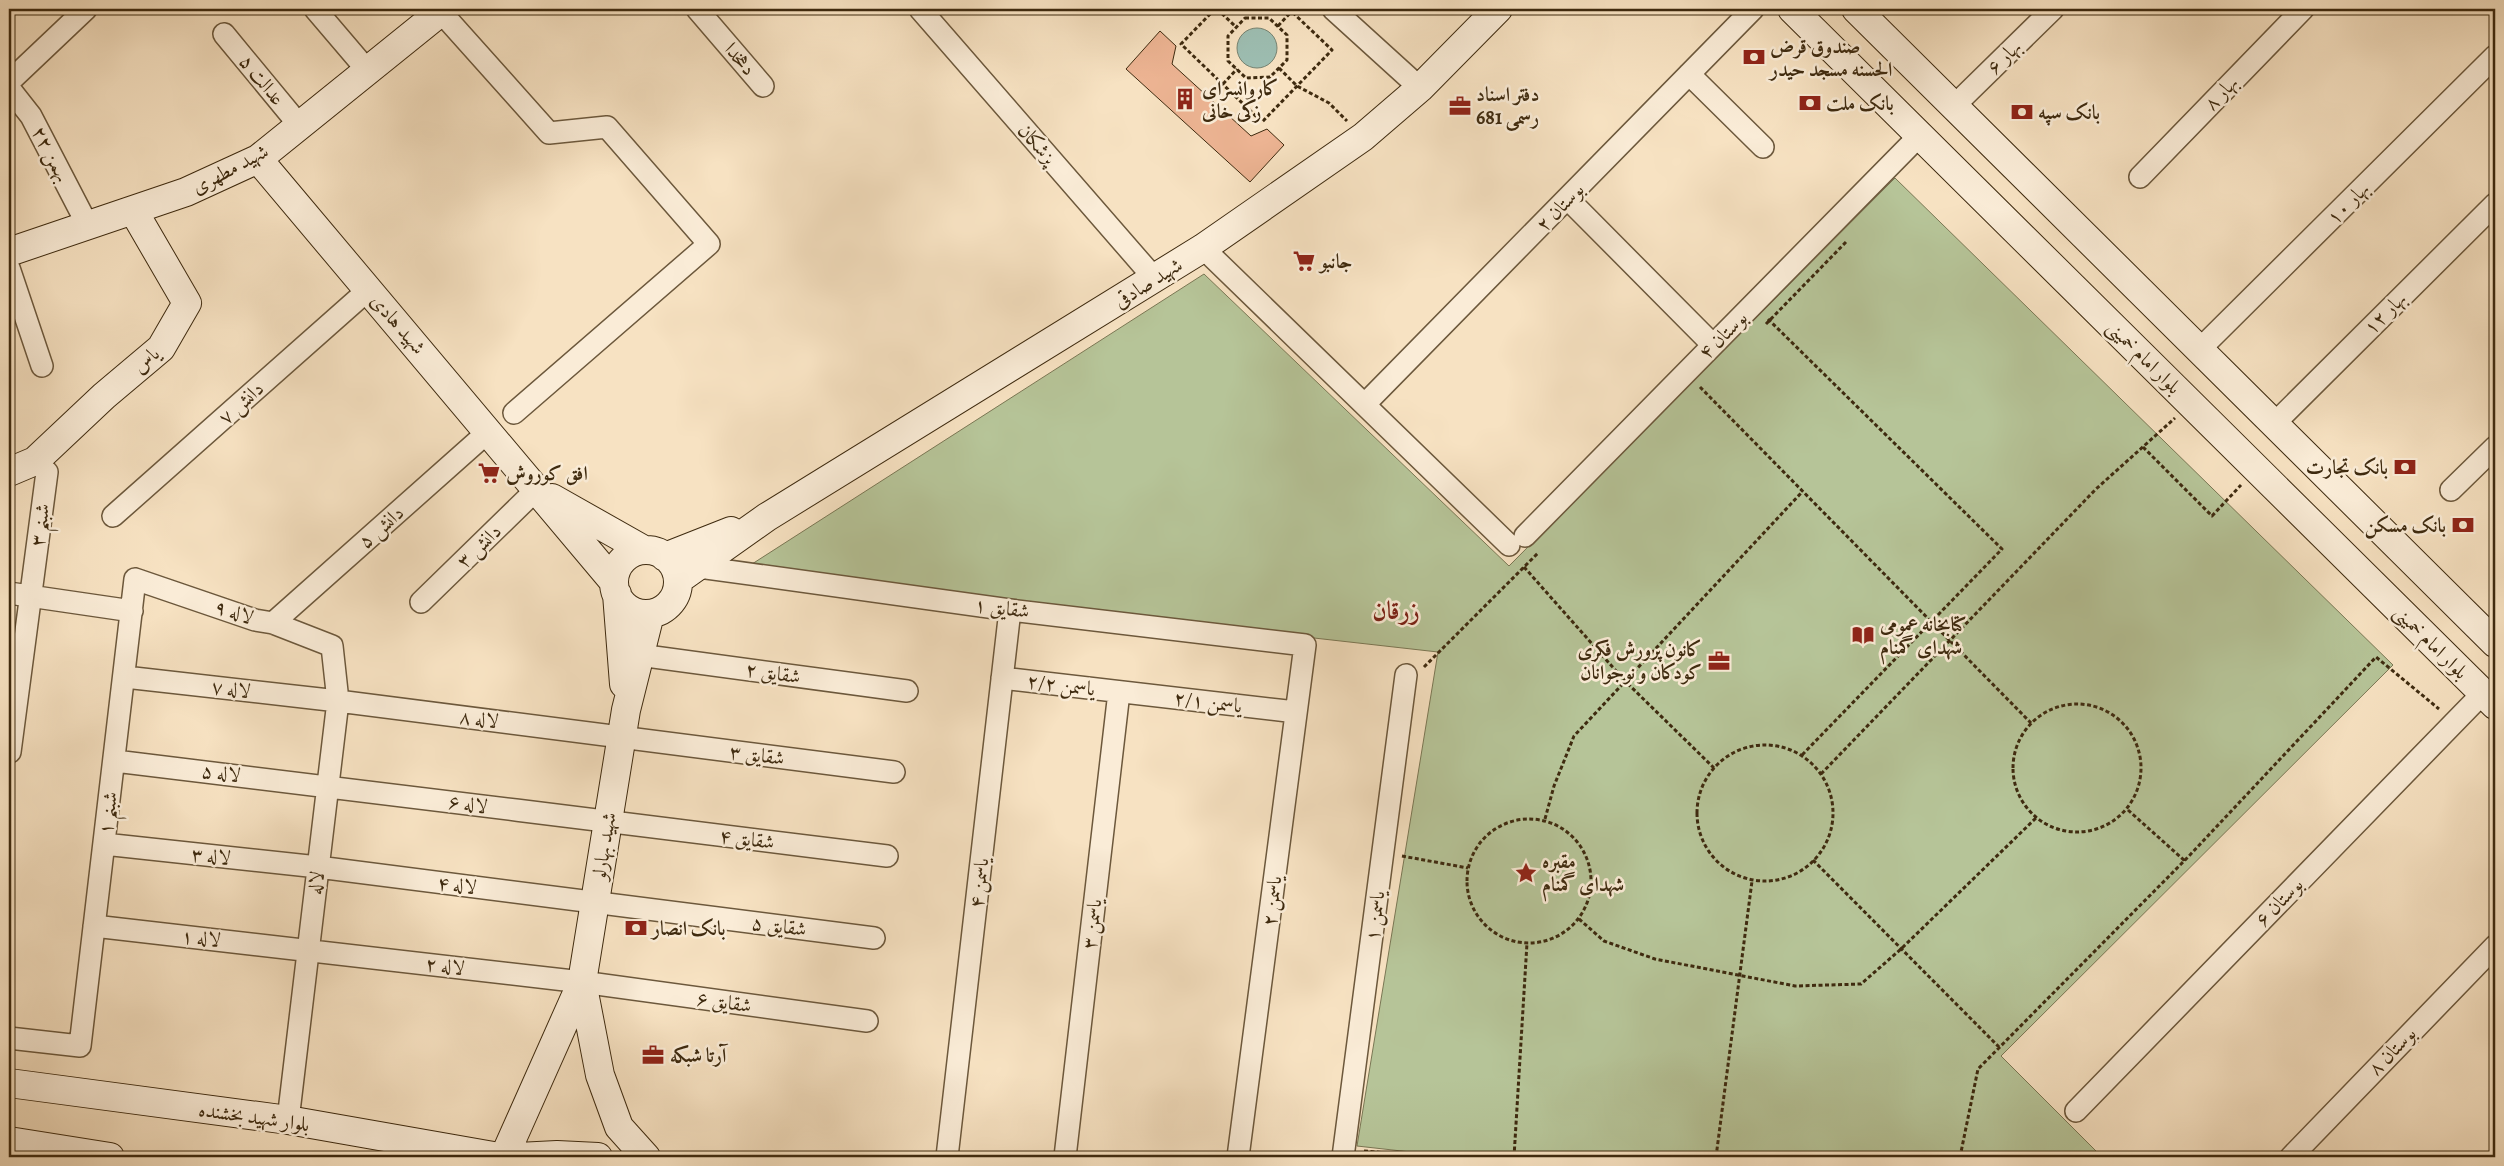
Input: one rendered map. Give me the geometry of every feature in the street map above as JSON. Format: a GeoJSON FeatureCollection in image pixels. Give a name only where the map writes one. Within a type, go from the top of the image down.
{"type":"FeatureCollection","features":[{"type":"Feature","properties":{"kind":"street"},"geometry":{"type":"LineString","coordinates":[[9,82],[86,9]]}},
{"type":"Feature","properties":{"kind":"street"},"geometry":{"type":"LineString","coordinates":[[315,9],[367,70]]}},
{"type":"Feature","properties":{"kind":"street","name":"دهخدا"},"geometry":{"type":"LineString","coordinates":[[697,9],[763,86]]}},
{"type":"Feature","properties":{"kind":"street","name":"پزشکان"},"geometry":{"type":"LineString","coordinates":[[920,9],[1155,279]]}},
{"type":"Feature","properties":{"kind":"street"},"geometry":{"type":"LineString","coordinates":[[1333,9],[1420,88]]}},
{"type":"Feature","properties":{"kind":"street","name":"شهید صادقی"},"geometry":{"type":"LineString","coordinates":[[767,517],[1155,279],[1363,137],[1420,88],[1498,9]]}},
{"type":"Feature","properties":{"kind":"street","name":"بوستان ۲"},"geometry":{"type":"LineString","coordinates":[[1365,404],[1753,9]]}},
{"type":"Feature","properties":{"kind":"street","name":"بلوار امام خمینی"},"geometry":{"type":"LineString","coordinates":[[1792,9],[2489,699]]}},
{"type":"Feature","properties":{"kind":"street"},"geometry":{"type":"LineString","coordinates":[[1856,9],[1955,105],[2495,643]]}},
{"type":"Feature","properties":{"kind":"street","name":"بهار ۶"},"geometry":{"type":"LineString","coordinates":[[1955,105],[2053,9]]}},
{"type":"Feature","properties":{"kind":"street","name":"بهار ۸"},"geometry":{"type":"LineString","coordinates":[[2140,178],[2303,9]]}},
{"type":"Feature","properties":{"kind":"street"},"geometry":{"type":"LineString","coordinates":[[442,10],[549,133],[607,127],[709,244],[514,414]]}},
{"type":"Feature","properties":{"kind":"street","name":"شهید مطهری"},"geometry":{"type":"LineString","coordinates":[[9,252],[186,192],[258,159],[442,10]]}},
{"type":"Feature","properties":{"kind":"street","name":"عدالت ۵"},"geometry":{"type":"LineString","coordinates":[[224,34],[300,126]]}},
{"type":"Feature","properties":{"kind":"street","name":"بهار ۱۰"},"geometry":{"type":"LineString","coordinates":[[2200,349],[2495,56]]}},
{"type":"Feature","properties":{"kind":"street"},"geometry":{"type":"LineString","coordinates":[[1689,74],[1763,147]]}},
{"type":"Feature","properties":{"kind":"street","name":"۲۲ بهمن"},"geometry":{"type":"LineString","coordinates":[[9,88],[31,116],[87,224]]}},
{"type":"Feature","properties":{"kind":"street","name":"بوستان ۴"},"geometry":{"type":"LineString","coordinates":[[1365,404],[1517,540],[1688,371],[1920,135]]}},
{"type":"Feature","properties":{"kind":"street","name":"شهید هادی"},"geometry":{"type":"LineString","coordinates":[[258,159],[490,431],[616,588]]}},
{"type":"Feature","properties":{"kind":"street"},"geometry":{"type":"LineString","coordinates":[[1568,199],[1713,345]]}},
{"type":"Feature","properties":{"kind":"street","name":"بهار ۱۲"},"geometry":{"type":"LineString","coordinates":[[2275,423],[2495,204]]}},
{"type":"Feature","properties":{"kind":"street","name":"یاس"},"geometry":{"type":"LineString","coordinates":[[9,472],[35,461],[104,396],[161,348],[187,303],[132,210]]}},
{"type":"Feature","properties":{"kind":"street"},"geometry":{"type":"LineString","coordinates":[[1203,248],[1365,404]]}},
{"type":"Feature","properties":{"kind":"street"},"geometry":{"type":"LineString","coordinates":[[9,268],[42,366]]}},
{"type":"Feature","properties":{"kind":"street","name":"دانش ۷"},"geometry":{"type":"LineString","coordinates":[[113,516],[368,290]]}},
{"type":"Feature","properties":{"kind":"street","name":"دانش ۵"},"geometry":{"type":"LineString","coordinates":[[273,623],[490,431]]}},
{"type":"Feature","properties":{"kind":"street"},"geometry":{"type":"LineString","coordinates":[[2451,490],[2495,447]]}},
{"type":"Feature","properties":{"kind":"street","name":"شبنم ۳"},"geometry":{"type":"LineString","coordinates":[[31,595],[47,472],[35,461]]}},
{"type":"Feature","properties":{"kind":"street"},"geometry":{"type":"LineString","coordinates":[[537,489],[655,554],[674,567],[688,573]]}},
{"type":"Feature","properties":{"kind":"street","name":"دانش ۳"},"geometry":{"type":"LineString","coordinates":[[422,602],[537,489]]}},
{"type":"Feature","properties":{"kind":"street"},"geometry":{"type":"LineString","coordinates":[[626,710],[616,588],[620,564],[635,552],[655,554],[767,517]]}},
{"type":"Feature","properties":{"kind":"street"},"geometry":{"type":"LineString","coordinates":[[616,588],[622,603],[630,610],[640,614],[650,614],[667,606],[674,598],[688,573],[767,517]]}},
{"type":"Feature","properties":{"kind":"street","name":"شقایق ۱"},"geometry":{"type":"LineString","coordinates":[[688,573],[1306,645]]}},
{"type":"Feature","properties":{"kind":"street","name":"لاله ۹"},"geometry":{"type":"LineString","coordinates":[[135,579],[255,620],[273,623],[332,646]]}},
{"type":"Feature","properties":{"kind":"street","name":"شبنم ۱"},"geometry":{"type":"LineString","coordinates":[[9,1038],[80,1046],[125,677],[135,579]]}},
{"type":"Feature","properties":{"kind":"street"},"geometry":{"type":"LineString","coordinates":[[9,593],[132,611]]}},
{"type":"Feature","properties":{"kind":"street"},"geometry":{"type":"LineString","coordinates":[[10,752],[31,595]]}},
{"type":"Feature","properties":{"kind":"street","name":"یاسمن ۴"},"geometry":{"type":"LineString","coordinates":[[947,1157],[1010,610]]}},
{"type":"Feature","properties":{"kind":"street"},"geometry":{"type":"LineString","coordinates":[[626,710],[650,614]]}},
{"type":"Feature","properties":{"kind":"street","name":"یاسمن ۲"},"geometry":{"type":"LineString","coordinates":[[1238,1157],[1306,645]]}},
{"type":"Feature","properties":{"kind":"street","name":"لاله"},"geometry":{"type":"LineString","coordinates":[[288,1120],[338,701],[332,646]]}},
{"type":"Feature","properties":{"kind":"street","name":"شقایق ۲"},"geometry":{"type":"LineString","coordinates":[[639,655],[906,691]]}},
{"type":"Feature","properties":{"kind":"street","name":"یاسمن ۱"},"geometry":{"type":"LineString","coordinates":[[1351,1154],[1414,674]]}},
{"type":"Feature","properties":{"kind":"street","name":"لاله ۷"},"geometry":{"type":"LineString","coordinates":[[125,677],[338,701]]}},
{"type":"Feature","properties":{"kind":"street","name":"یاسمن ۲/۲"},"geometry":{"type":"LineString","coordinates":[[1002,678],[1119,692]]}},
{"type":"Feature","properties":{"kind":"street","name":"یاسمن ۲/۱"},"geometry":{"type":"LineString","coordinates":[[1119,692],[1296,712]]}},
{"type":"Feature","properties":{"kind":"street","name":"یاسمن ۳"},"geometry":{"type":"LineString","coordinates":[[1065,1157],[1119,692]]}},
{"type":"Feature","properties":{"kind":"street","name":"بوستان ۶"},"geometry":{"type":"LineString","coordinates":[[2076,1112],[2455,722],[2489,699]]}},
{"type":"Feature","properties":{"kind":"street","name":"لاله ۸"},"geometry":{"type":"LineString","coordinates":[[338,701],[621,737]]}},
{"type":"Feature","properties":{"kind":"street","name":"شهید بهارلو"},"geometry":{"type":"LineString","coordinates":[[582,982],[626,710]]}},
{"type":"Feature","properties":{"kind":"street","name":"شقایق ۳"},"geometry":{"type":"LineString","coordinates":[[621,737],[894,772]]}},
{"type":"Feature","properties":{"kind":"street","name":"لاله ۵"},"geometry":{"type":"LineString","coordinates":[[115,761],[328,786]]}},
{"type":"Feature","properties":{"kind":"street","name":"لاله ۶"},"geometry":{"type":"LineString","coordinates":[[328,786],[607,823]]}},
{"type":"Feature","properties":{"kind":"street","name":"شقایق ۴"},"geometry":{"type":"LineString","coordinates":[[607,823],[887,856]]}},
{"type":"Feature","properties":{"kind":"street","name":"لاله ۳"},"geometry":{"type":"LineString","coordinates":[[104,844],[318,867]]}},
{"type":"Feature","properties":{"kind":"street","name":"لاله ۴"},"geometry":{"type":"LineString","coordinates":[[318,867],[595,903]]}},
{"type":"Feature","properties":{"kind":"street","name":"شقایق ۵"},"geometry":{"type":"LineString","coordinates":[[595,903],[874,938]]}},
{"type":"Feature","properties":{"kind":"street","name":"لاله ۱"},"geometry":{"type":"LineString","coordinates":[[94,926],[308,950]]}},
{"type":"Feature","properties":{"kind":"street","name":"بوستان ۸"},"geometry":{"type":"LineString","coordinates":[[2291,1157],[2495,946]]}},
{"type":"Feature","properties":{"kind":"street","name":"لاله ۲"},"geometry":{"type":"LineString","coordinates":[[308,950],[582,982]]}},
{"type":"Feature","properties":{"kind":"street"},"geometry":{"type":"LineString","coordinates":[[504,1157],[582,982]]}},
{"type":"Feature","properties":{"kind":"street"},"geometry":{"type":"LineString","coordinates":[[582,982],[600,1075],[619,1127],[646,1157]]}},
{"type":"Feature","properties":{"kind":"street","name":"شقایق ۶"},"geometry":{"type":"LineString","coordinates":[[582,982],[867,1021]]}},
{"type":"Feature","properties":{"kind":"street","name":"بلوار شهید بخشنده"},"geometry":{"type":"LineString","coordinates":[[9,1083],[288,1120],[499,1157]]}},
{"type":"Feature","properties":{"kind":"street"},"geometry":{"type":"LineString","coordinates":[[9,1141],[106,1157]]}},
{"type":"Feature","properties":{"kind":"street"},"geometry":{"type":"LineString","coordinates":[[518,1157],[557,1155],[598,1157]]}},
{"type":"Feature","properties":{"kind":"path"},"geometry":{"type":"LineString","coordinates":[[1236,27],[1216,9],[1181,44],[1262,122],[1332,50],[1291,10],[1278,26]]}},
{"type":"Feature","properties":{"kind":"path"},"geometry":{"type":"LineString","coordinates":[[1245,18],[1269,18],[1278,26],[1287,35],[1287,60],[1270,77],[1246,78],[1228,61],[1228,36],[1245,18]]}},
{"type":"Feature","properties":{"kind":"path"},"geometry":{"type":"LineString","coordinates":[[1279,68],[1297,86],[1329,103],[1363,137]]}},
{"type":"Feature","properties":{"kind":"path"},"geometry":{"type":"LineString","coordinates":[[1223,84],[1237,69]]}},
{"type":"Feature","properties":{"kind":"path"},"geometry":{"type":"LineString","coordinates":[[1762,327],[1852,235]]}},
{"type":"Feature","properties":{"kind":"path"},"geometry":{"type":"LineString","coordinates":[[1754,304],[2002,549],[1802,756]]}},
{"type":"Feature","properties":{"kind":"path"},"geometry":{"type":"LineString","coordinates":[[1688,371],[1701,388],[1802,492],[2031,723]]}},
{"type":"Feature","properties":{"kind":"path"},"geometry":{"type":"LineString","coordinates":[[1694,395],[1708,382]]}},
{"type":"Feature","properties":{"kind":"path"},"geometry":{"type":"LineString","coordinates":[[1821,774],[2096,489],[2191,404]]}},
{"type":"Feature","properties":{"kind":"path"},"geometry":{"type":"LineString","coordinates":[[2143,447],[2212,516],[2256,468]]}},
{"type":"Feature","properties":{"kind":"path"},"geometry":{"type":"LineString","coordinates":[[1545,819],[1554,786],[1574,736],[1802,492]]}},
{"type":"Feature","properties":{"kind":"path"},"geometry":{"type":"LineString","coordinates":[[1414,674],[1544,546]]}},
{"type":"Feature","properties":{"kind":"path"},"geometry":{"type":"LineString","coordinates":[[1524,567],[1625,681],[1714,768]]}},
{"type":"Feature","properties":{"kind":"path"},"geometry":{"type":"LineString","coordinates":[[1960,1157],[1978,1069],[2185,861],[2376,657],[2455,722]]}},
{"type":"Feature","properties":{"kind":"path"},"geometry":{"type":"LineString","coordinates":[[2068,703],[2099,705],[2125,722],[2141,750],[2142,781],[2128,810],[2102,828],[2072,833],[2042,823],[2020,800],[2012,770],[2018,739],[2038,715],[2068,703]]}},
{"type":"Feature","properties":{"kind":"path"},"geometry":{"type":"LineString","coordinates":[[1778,745],[1802,756],[1821,774],[1832,799],[1832,826],[1822,851],[1803,870],[1778,880],[1752,880],[1727,870],[1708,852],[1698,827],[1697,800],[1708,775],[1726,756],[1751,746],[1778,745]]}},
{"type":"Feature","properties":{"kind":"path"},"geometry":{"type":"LineString","coordinates":[[2128,810],[2185,861]]}},
{"type":"Feature","properties":{"kind":"path"},"geometry":{"type":"LineString","coordinates":[[1580,919],[1604,941],[1655,958],[1795,986],[1861,984],[1901,949],[2037,817]]}},
{"type":"Feature","properties":{"kind":"path"},"geometry":{"type":"LineString","coordinates":[[1520,818],[1545,819],[1567,830],[1584,848],[1592,872],[1590,896],[1580,919],[1561,935],[1538,943],[1513,942],[1491,931],[1475,913],[1466,889],[1468,864],[1479,842],[1497,826],[1520,818]]}},
{"type":"Feature","properties":{"kind":"path"},"geometry":{"type":"LineString","coordinates":[[1813,860],[1999,1047]]}},
{"type":"Feature","properties":{"kind":"path"},"geometry":{"type":"LineString","coordinates":[[1716,1157],[1752,880]]}},
{"type":"Feature","properties":{"kind":"path"},"geometry":{"type":"LineString","coordinates":[[1514,1157],[1527,943]]}},
{"type":"Feature","properties":{"kind":"path"},"geometry":{"type":"LineString","coordinates":[[1351,1154],[1434,1157]]}},
{"type":"Feature","properties":{"kind":"green space"},"geometry":{"type":"Polygon","coordinates":[[[1895,178],[2393,665],[2001,1056],[2102,1157],[1455,1157],[1357,1146],[1438,652],[738,573],[1204,274],[1509,566],[1895,178]]]}},
{"type":"Feature","properties":{"kind":"water"},"geometry":{"type":"Polygon","coordinates":[[[1257,28],[1271,34],[1277,48],[1271,62],[1257,68],[1243,62],[1237,48],[1243,34],[1257,28]]]}},
{"type":"Feature","properties":{"kind":"building","name":"کاروانسرای زکی خانی"},"geometry":{"type":"Polygon","coordinates":[[[1160,31],[1176,46],[1172,64],[1251,136],[1267,129],[1284,145],[1250,182],[1126,69],[1160,31]]]}},
{"type":"Feature","properties":{"kind":"place","name":"صندوق قرض الحسنه مسجد حیدر"},"geometry":{"type":"Point","coordinates":[1754,57]}},
{"type":"Feature","properties":{"kind":"place","name":"کاروانسرای زکی خانی"},"geometry":{"type":"Point","coordinates":[1185,99]}},
{"type":"Feature","properties":{"kind":"place","name":"بانک ملت"},"geometry":{"type":"Point","coordinates":[1810,103]}},
{"type":"Feature","properties":{"kind":"place","name":"دفتر اسناد رسمی 681"},"geometry":{"type":"Point","coordinates":[1460,106]}},
{"type":"Feature","properties":{"kind":"place","name":"بانک سپه"},"geometry":{"type":"Point","coordinates":[2022,112]}},
{"type":"Feature","properties":{"kind":"place","name":"جانبو"},"geometry":{"type":"Point","coordinates":[1304,261]}},
{"type":"Feature","properties":{"kind":"place","name":"بانک تجارت"},"geometry":{"type":"Point","coordinates":[2405,467]}},
{"type":"Feature","properties":{"kind":"place","name":"افق کوروش"},"geometry":{"type":"Point","coordinates":[489,473]}},
{"type":"Feature","properties":{"kind":"place","name":"بانک مسکن"},"geometry":{"type":"Point","coordinates":[2463,525]}},
{"type":"Feature","properties":{"kind":"place","name":"کتابخانه عمومی شهدای گمنام"},"geometry":{"type":"Point","coordinates":[1863,635]}},
{"type":"Feature","properties":{"kind":"place","name":"کانون پرورش فکری کودکان و نوجوانان"},"geometry":{"type":"Point","coordinates":[1719,661]}},
{"type":"Feature","properties":{"kind":"place","name":"مقبره شهدای گمنام"},"geometry":{"type":"Point","coordinates":[1526,873]}},
{"type":"Feature","properties":{"kind":"place","name":"بانک انصار"},"geometry":{"type":"Point","coordinates":[636,928]}},
{"type":"Feature","properties":{"kind":"place","name":"آرتا شبکه"},"geometry":{"type":"Point","coordinates":[653,1055]}},
{"type":"Feature","properties":{"kind":"district","name":"زرقان"},"geometry":{"type":"Point","coordinates":[1396,611]}}]}
